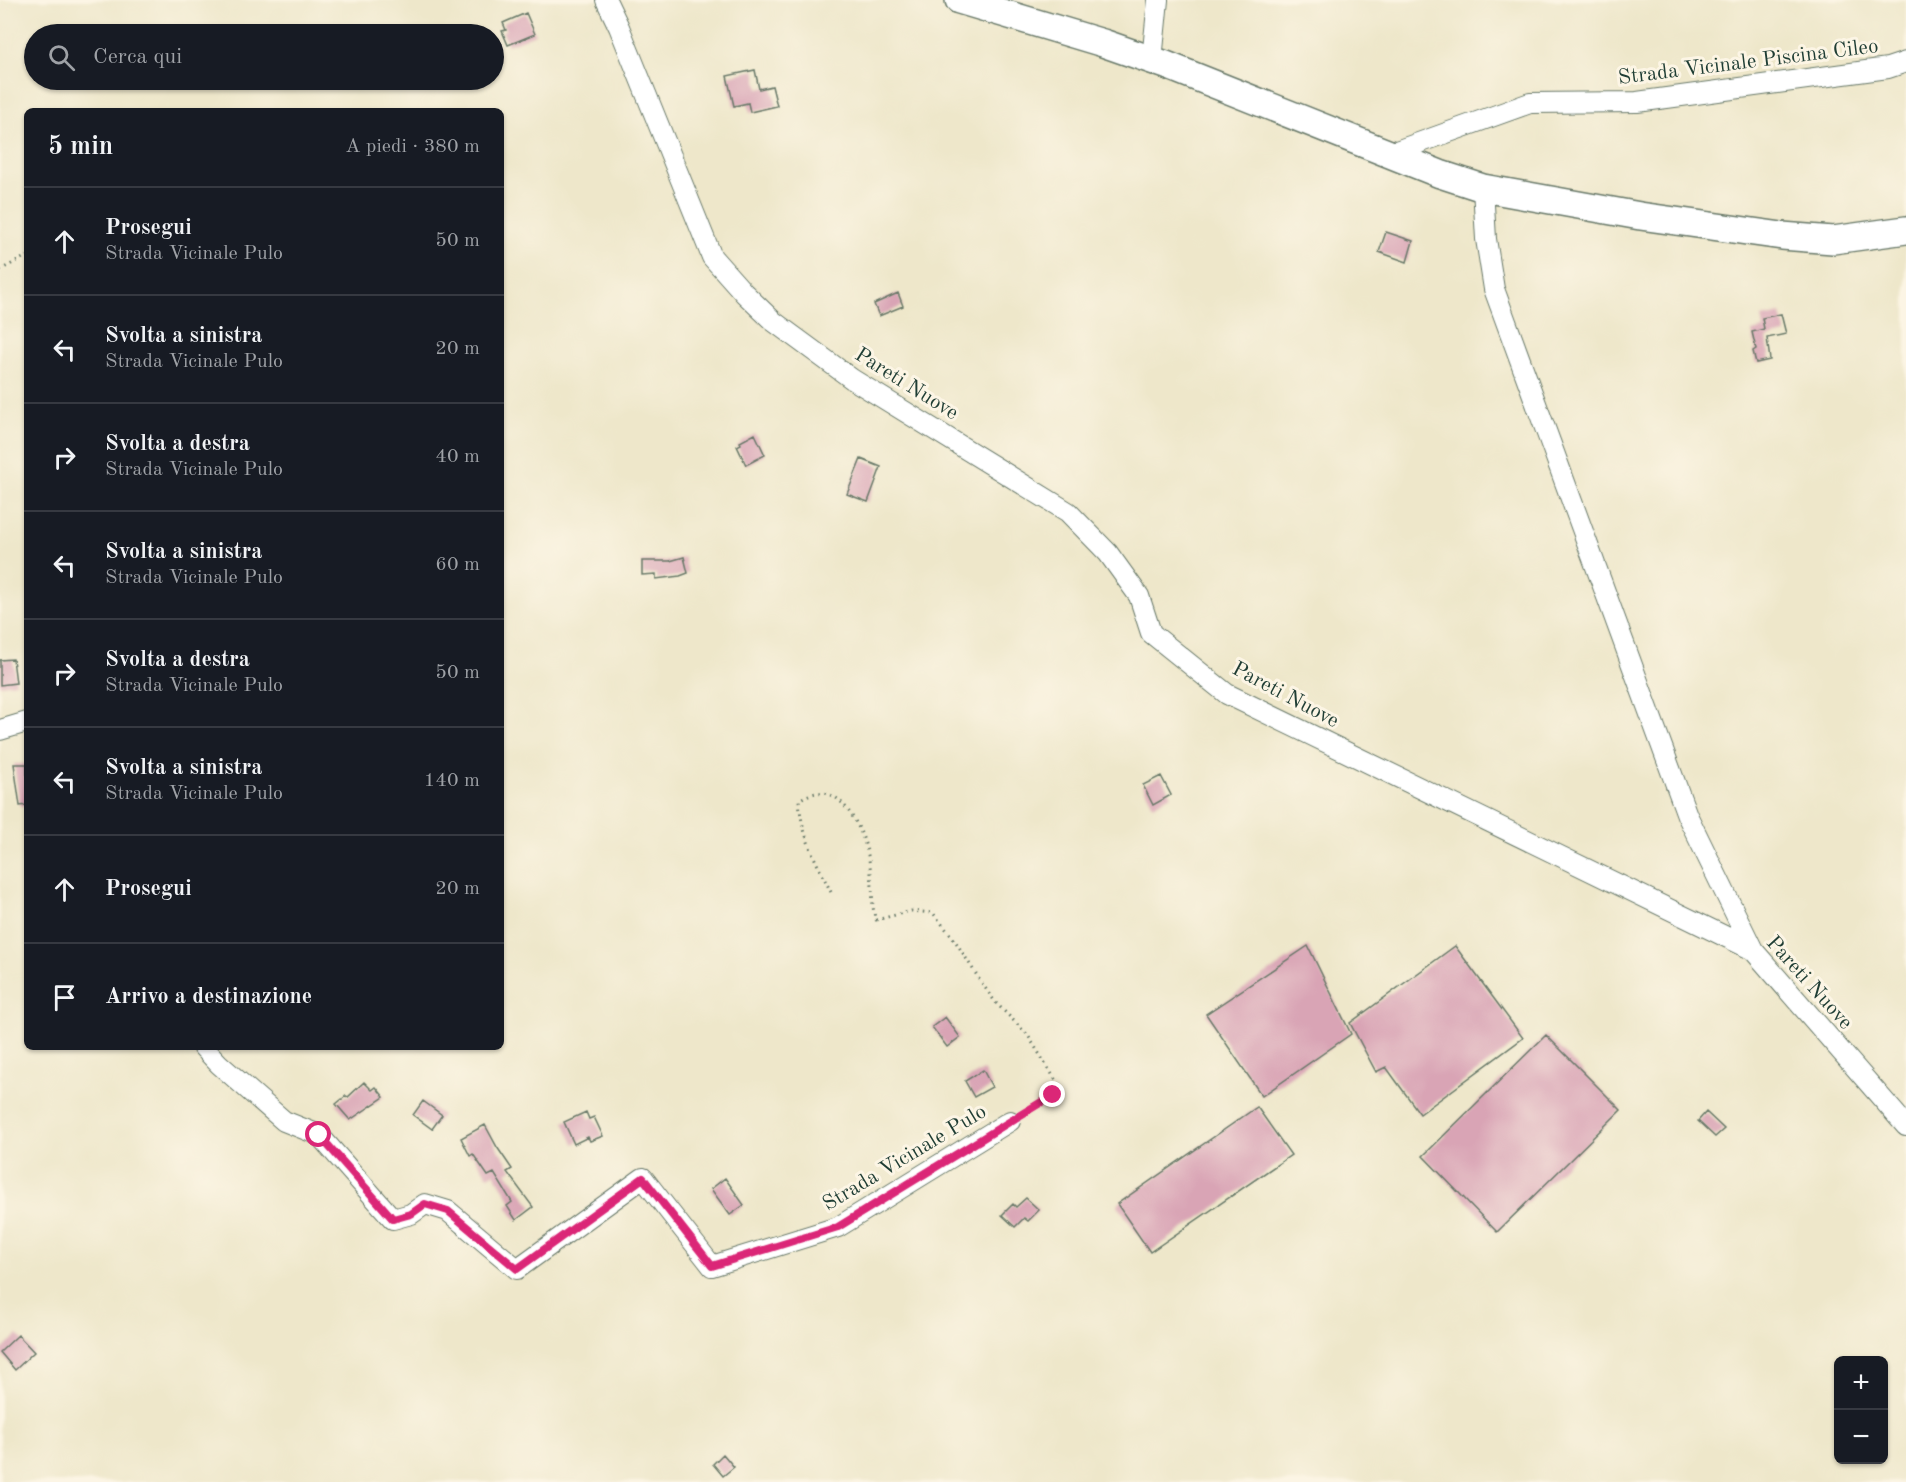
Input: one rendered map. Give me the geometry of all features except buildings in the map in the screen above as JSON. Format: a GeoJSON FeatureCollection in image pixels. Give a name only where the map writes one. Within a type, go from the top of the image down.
{"type":"FeatureCollection","features":[{"type":"Feature","properties":{"kind":"main road"},"geometry":{"type":"LineString","coordinates":[[959,0],[1152,60],[1388,154],[1483,188],[1640,216],[1782,236],[1833,240],[1906,230]]}},
{"type":"Feature","properties":{"kind":"street","name":"Pareti Nuove"},"geometry":{"type":"LineString","coordinates":[[606,0],[712,257],[773,321],[852,379],[1068,512],[1108,553],[1139,596],[1151,633],[1227,694],[1753,951],[1906,1126]]}},
{"type":"Feature","properties":{"kind":"street"},"geometry":{"type":"LineString","coordinates":[[1152,60],[1158,0]]}},
{"type":"Feature","properties":{"kind":"street","name":"Strada Vicinale Piscina Cileo"},"geometry":{"type":"LineString","coordinates":[[1388,154],[1530,103],[1637,102],[1888,68],[1906,62]]}},
{"type":"Feature","properties":{"kind":"street"},"geometry":{"type":"LineString","coordinates":[[1483,188],[1486,239],[1494,289],[1687,815],[1753,951]]}},
{"type":"Feature","properties":{"kind":"street"},"geometry":{"type":"LineString","coordinates":[[0,730],[24,723]]}},
{"type":"Feature","properties":{"kind":"street","name":"Strada Vicinale Pulo"},"geometry":{"type":"LineString","coordinates":[[206,1050],[284,1121],[319,1135],[393,1219],[411,1214],[425,1204],[448,1211],[517,1269],[643,1178],[712,1266],[838,1227],[1010,1121]]}},
{"type":"Feature","properties":{"kind":"path"},"geometry":{"type":"LineString","coordinates":[[0,270],[24,258]]}},
{"type":"Feature","properties":{"kind":"path"},"geometry":{"type":"LineString","coordinates":[[831,892],[809,849],[800,820],[799,800],[810,793],[824,792],[837,797],[859,824],[870,866],[872,907],[876,920],[911,911],[933,913],[954,939],[996,1003],[1027,1034],[1045,1062],[1060,1087],[1053,1095],[1010,1121]]}},
{"type":"Feature","properties":{"kind":"route"},"geometry":{"type":"LineString","coordinates":[[319,1135],[393,1219],[411,1214],[425,1204],[448,1211],[517,1269],[643,1178],[712,1266],[838,1227],[1053,1095]]}}]}
